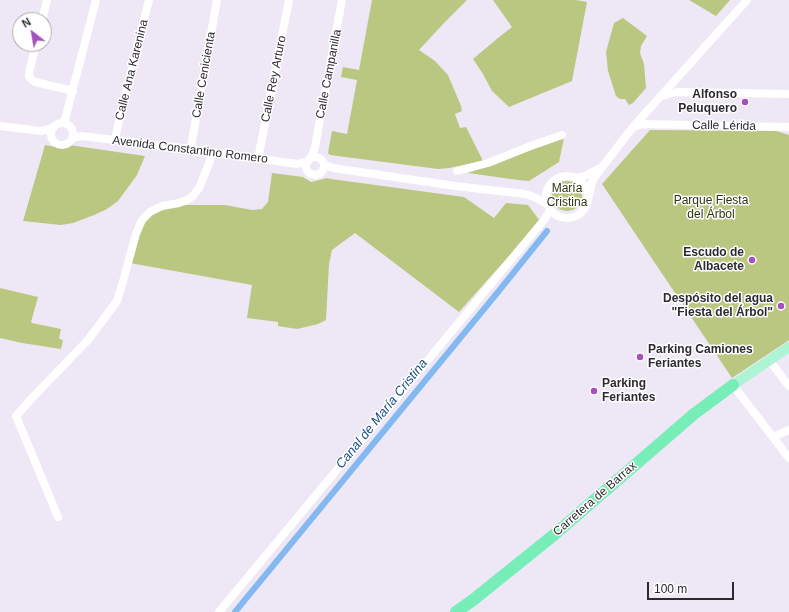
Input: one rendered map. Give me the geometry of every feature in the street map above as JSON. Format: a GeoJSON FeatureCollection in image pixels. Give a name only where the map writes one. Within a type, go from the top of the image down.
{"type":"FeatureCollection","features":[{"type":"Feature","properties":{"kind":"highway","name":"Carretera de Barrax"},"geometry":{"type":"LineString","coordinates":[[456,612],[555,534],[661,441],[733,385]]}},
{"type":"Feature","properties":{"kind":"main road"},"geometry":{"type":"LineString","coordinates":[[733,385],[789,347]]}},
{"type":"Feature","properties":{"kind":"street"},"geometry":{"type":"LineString","coordinates":[[44,12],[47,0]]}},
{"type":"Feature","properties":{"kind":"street"},"geometry":{"type":"LineString","coordinates":[[64,123],[96,0]]}},
{"type":"Feature","properties":{"kind":"street","name":"Calle Ana Karenina"},"geometry":{"type":"LineString","coordinates":[[115,140],[119,118],[149,0]]}},
{"type":"Feature","properties":{"kind":"street","name":"Calle Cenicienta"},"geometry":{"type":"LineString","coordinates":[[192,149],[192,141],[217,0]]}},
{"type":"Feature","properties":{"kind":"street","name":"Calle Rey Arturo"},"geometry":{"type":"LineString","coordinates":[[258,159],[289,0]]}},
{"type":"Feature","properties":{"kind":"street","name":"Calle Campanilla"},"geometry":{"type":"LineString","coordinates":[[308,163],[315,147],[342,0]]}},
{"type":"Feature","properties":{"kind":"street"},"geometry":{"type":"LineString","coordinates":[[325,165],[320,175],[310,174],[308,163],[314,157],[325,165],[455,186],[525,194],[534,197],[548,207],[554,215],[560,218],[574,218],[585,209],[588,203],[592,182],[601,168],[633,127],[747,0]]}},
{"type":"Feature","properties":{"kind":"street"},"geometry":{"type":"LineString","coordinates":[[34,52],[29,73],[31,79],[35,82],[73,91]]}},
{"type":"Feature","properties":{"kind":"street"},"geometry":{"type":"LineString","coordinates":[[676,80],[675,88],[677,92]]}},
{"type":"Feature","properties":{"kind":"street"},"geometry":{"type":"LineString","coordinates":[[660,97],[677,92],[789,94]]}},
{"type":"Feature","properties":{"kind":"street"},"geometry":{"type":"LineString","coordinates":[[650,107],[648,118],[650,122],[658,125]]}},
{"type":"Feature","properties":{"kind":"street"},"geometry":{"type":"LineString","coordinates":[[64,123],[68,125],[72,134],[67,143],[61,144],[55,142],[52,132],[58,124],[64,123]]}},
{"type":"Feature","properties":{"kind":"street","name":"Calle Lérida"},"geometry":{"type":"LineString","coordinates":[[633,127],[642,124],[789,127]]}},
{"type":"Feature","properties":{"kind":"street"},"geometry":{"type":"LineString","coordinates":[[0,126],[52,132]]}},
{"type":"Feature","properties":{"kind":"street","name":"Avenida Constantino Romero"},"geometry":{"type":"LineString","coordinates":[[72,134],[258,159],[299,164],[308,163]]}},
{"type":"Feature","properties":{"kind":"street"},"geometry":{"type":"LineString","coordinates":[[457,171],[488,163],[562,135]]}},
{"type":"Feature","properties":{"kind":"street"},"geometry":{"type":"LineString","coordinates":[[315,147],[325,165]]}},
{"type":"Feature","properties":{"kind":"street"},"geometry":{"type":"LineString","coordinates":[[58,517],[16,416],[88,340],[117,301],[136,234],[142,220],[150,212],[162,206],[179,203],[194,196],[199,188],[210,161],[211,152]]}},
{"type":"Feature","properties":{"kind":"street"},"geometry":{"type":"LineString","coordinates":[[577,178],[585,176],[601,168]]}},
{"type":"Feature","properties":{"kind":"street"},"geometry":{"type":"LineString","coordinates":[[219,612],[544,220],[548,207],[546,196],[550,184],[561,176],[577,178],[583,182],[589,196]]}},
{"type":"Feature","properties":{"kind":"street"},"geometry":{"type":"LineString","coordinates":[[525,194],[535,193],[548,187]]}},
{"type":"Feature","properties":{"kind":"street"},"geometry":{"type":"LineString","coordinates":[[769,360],[789,386]]}},
{"type":"Feature","properties":{"kind":"street"},"geometry":{"type":"LineString","coordinates":[[733,385],[789,458]]}},
{"type":"Feature","properties":{"kind":"street"},"geometry":{"type":"LineString","coordinates":[[773,437],[789,430]]}},
{"type":"Feature","properties":{"kind":"green space"},"geometry":{"type":"Polygon","coordinates":[[[372,0],[467,0],[419,50],[435,61],[448,75],[461,106],[462,111],[455,114],[460,128],[466,127],[483,161],[438,169],[330,155],[328,153],[332,131],[347,134],[357,80],[341,77],[343,67],[359,70],[372,0]]]}},
{"type":"Feature","properties":{"kind":"green space"},"geometry":{"type":"Polygon","coordinates":[[[493,0],[576,0],[587,2],[572,81],[509,107],[492,91],[473,59],[512,27],[493,0]]]}},
{"type":"Feature","properties":{"kind":"green space"},"geometry":{"type":"Polygon","coordinates":[[[689,0],[730,0],[716,16],[689,0]]]}},
{"type":"Feature","properties":{"kind":"green space"},"geometry":{"type":"Polygon","coordinates":[[[623,18],[647,36],[641,46],[640,53],[644,64],[646,88],[633,103],[629,105],[625,99],[620,99],[616,96],[608,71],[606,52],[614,23],[623,18]]]}},
{"type":"Feature","properties":{"kind":"green space","name":"Parque Fiesta del Árbol"},"geometry":{"type":"Polygon","coordinates":[[[650,130],[776,131],[789,135],[789,340],[732,378],[602,184],[650,130]]]}},
{"type":"Feature","properties":{"kind":"green space"},"geometry":{"type":"Polygon","coordinates":[[[564,138],[559,162],[529,181],[468,173],[523,151],[564,138]]]}},
{"type":"Feature","properties":{"kind":"green space"},"geometry":{"type":"Polygon","coordinates":[[[45,145],[62,148],[69,145],[145,156],[137,175],[118,201],[107,209],[73,223],[61,225],[23,221],[45,145]]]}},
{"type":"Feature","properties":{"kind":"green space"},"geometry":{"type":"Polygon","coordinates":[[[272,173],[303,177],[311,182],[327,178],[464,197],[494,218],[506,203],[528,205],[540,221],[459,312],[355,233],[332,250],[329,264],[326,320],[318,324],[297,329],[278,326],[278,322],[247,318],[252,285],[130,263],[139,230],[149,215],[177,205],[225,205],[252,210],[262,209],[268,202],[272,173]]]}},
{"type":"Feature","properties":{"kind":"green space","name":"María Cristina"},"geometry":{"type":"Polygon","coordinates":[[[567,181],[578,185],[582,196],[578,207],[567,211],[556,207],[552,196],[556,185],[567,181]]]}},
{"type":"Feature","properties":{"kind":"green space"},"geometry":{"type":"Polygon","coordinates":[[[0,288],[38,297],[31,322],[61,329],[59,338],[63,340],[61,349],[0,338],[0,288]]]}},
{"type":"Feature","properties":{"kind":"waterway","name":"Canal de María Cristina"},"geometry":{"type":"LineString","coordinates":[[235,612],[547,231]]}},
{"type":"Feature","properties":{"kind":"place","name":"Alfonso Peluquero"},"geometry":{"type":"Point","coordinates":[745,102]}},
{"type":"Feature","properties":{"kind":"place","name":"Escudo de Albacete"},"geometry":{"type":"Point","coordinates":[752,260]}},
{"type":"Feature","properties":{"kind":"place","name":"Despósito del agua \"Fiesta del Árbol\""},"geometry":{"type":"Point","coordinates":[781,306]}},
{"type":"Feature","properties":{"kind":"place","name":"Parking Camiones Feriantes"},"geometry":{"type":"Point","coordinates":[640,357]}},
{"type":"Feature","properties":{"kind":"place","name":"Parking Feriantes"},"geometry":{"type":"Point","coordinates":[594,391]}}]}
